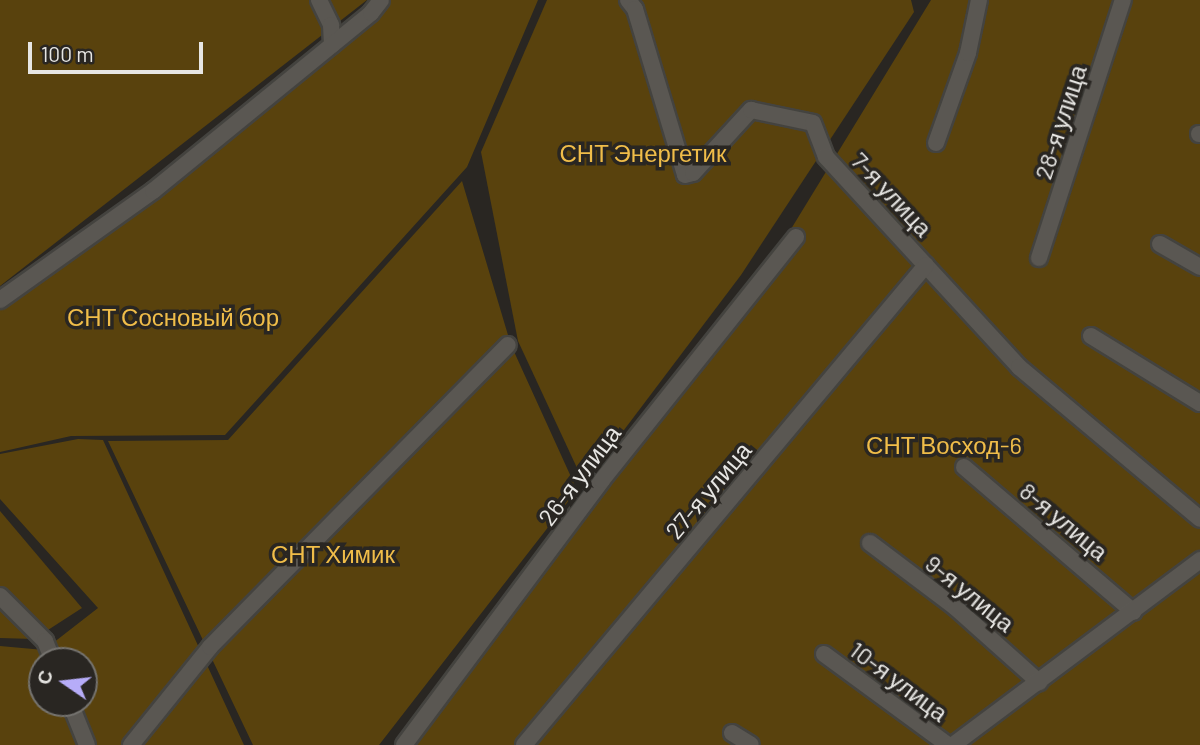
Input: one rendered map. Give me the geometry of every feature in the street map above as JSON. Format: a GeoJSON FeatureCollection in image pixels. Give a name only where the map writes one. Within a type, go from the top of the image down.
{"type":"FeatureCollection","features":[{"type":"Feature","properties":{"kind":"street"},"geometry":{"type":"LineString","coordinates":[[319,0],[331,25],[332,45]]}},
{"type":"Feature","properties":{"kind":"street"},"geometry":{"type":"LineString","coordinates":[[0,300],[153,191],[332,45],[381,0]]}},
{"type":"Feature","properties":{"kind":"street","name":"7-я улица"},"geometry":{"type":"LineString","coordinates":[[628,0],[635,9],[685,175],[693,173],[751,110],[813,123],[826,157],[1018,367],[1200,519]]}},
{"type":"Feature","properties":{"kind":"street"},"geometry":{"type":"LineString","coordinates":[[936,143],[968,53],[979,0]]}},
{"type":"Feature","properties":{"kind":"street","name":"28-я улица"},"geometry":{"type":"LineString","coordinates":[[1039,258],[1123,0]]}},
{"type":"Feature","properties":{"kind":"street","name":"26-я улица"},"geometry":{"type":"LineString","coordinates":[[404,745],[603,480],[796,237]]}},
{"type":"Feature","properties":{"kind":"street"},"geometry":{"type":"LineString","coordinates":[[1160,244],[1200,267]]}},
{"type":"Feature","properties":{"kind":"street","name":"27-я улица"},"geometry":{"type":"LineString","coordinates":[[524,745],[926,265]]}},
{"type":"Feature","properties":{"kind":"street"},"geometry":{"type":"LineString","coordinates":[[1091,335],[1200,403]]}},
{"type":"Feature","properties":{"kind":"street"},"geometry":{"type":"LineString","coordinates":[[131,745],[210,647],[508,345]]}},
{"type":"Feature","properties":{"kind":"street","name":"8-я улица"},"geometry":{"type":"LineString","coordinates":[[964,467],[1134,612]]}},
{"type":"Feature","properties":{"kind":"street","name":"9-я улица"},"geometry":{"type":"LineString","coordinates":[[870,543],[955,607],[1039,682]]}},
{"type":"Feature","properties":{"kind":"street"},"geometry":{"type":"LineString","coordinates":[[950,745],[1200,561]]}},
{"type":"Feature","properties":{"kind":"street"},"geometry":{"type":"LineString","coordinates":[[0,596],[45,641],[47,647]]}},
{"type":"Feature","properties":{"kind":"street","name":"10-я улица"},"geometry":{"type":"LineString","coordinates":[[824,654],[950,745]]}},
{"type":"Feature","properties":{"kind":"street"},"geometry":{"type":"LineString","coordinates":[[76,717],[87,745]]}},
{"type":"Feature","properties":{"kind":"street"},"geometry":{"type":"LineString","coordinates":[[732,733],[751,745]]}},
{"type":"Feature","properties":{"kind":"green space"},"geometry":{"type":"Polygon","coordinates":[[[0,0],[367,0],[0,286],[0,0]]]}},
{"type":"Feature","properties":{"kind":"green space","name":"СНТ Сосновый бор"},"geometry":{"type":"Polygon","coordinates":[[[389,0],[538,0],[467,167],[225,435],[71,436],[0,452],[0,298],[380,15],[389,0]]]}},
{"type":"Feature","properties":{"kind":"green space","name":"СНТ Энергетик"},"geometry":{"type":"Polygon","coordinates":[[[547,0],[911,0],[914,12],[741,275],[584,483],[518,341],[481,152],[547,0]]]}},
{"type":"Feature","properties":{"kind":"green space","name":"СНТ Восход-6"},"geometry":{"type":"Polygon","coordinates":[[[931,0],[1200,0],[1200,745],[398,745],[791,229],[931,0]]]}},
{"type":"Feature","properties":{"kind":"green space","name":"СНТ Химик"},"geometry":{"type":"Polygon","coordinates":[[[462,181],[511,345],[577,490],[379,745],[253,745],[108,441],[228,440],[462,181]]]}},
{"type":"Feature","properties":{"kind":"green space"},"geometry":{"type":"Polygon","coordinates":[[[78,439],[103,440],[244,745],[0,745],[0,646],[28,649],[28,717],[98,717],[98,647],[48,647],[98,608],[0,499],[0,454],[78,439]]]}},
{"type":"Feature","properties":{"kind":"green space"},"geometry":{"type":"Polygon","coordinates":[[[0,511],[82,608],[34,639],[0,638],[0,511]]]}}]}
